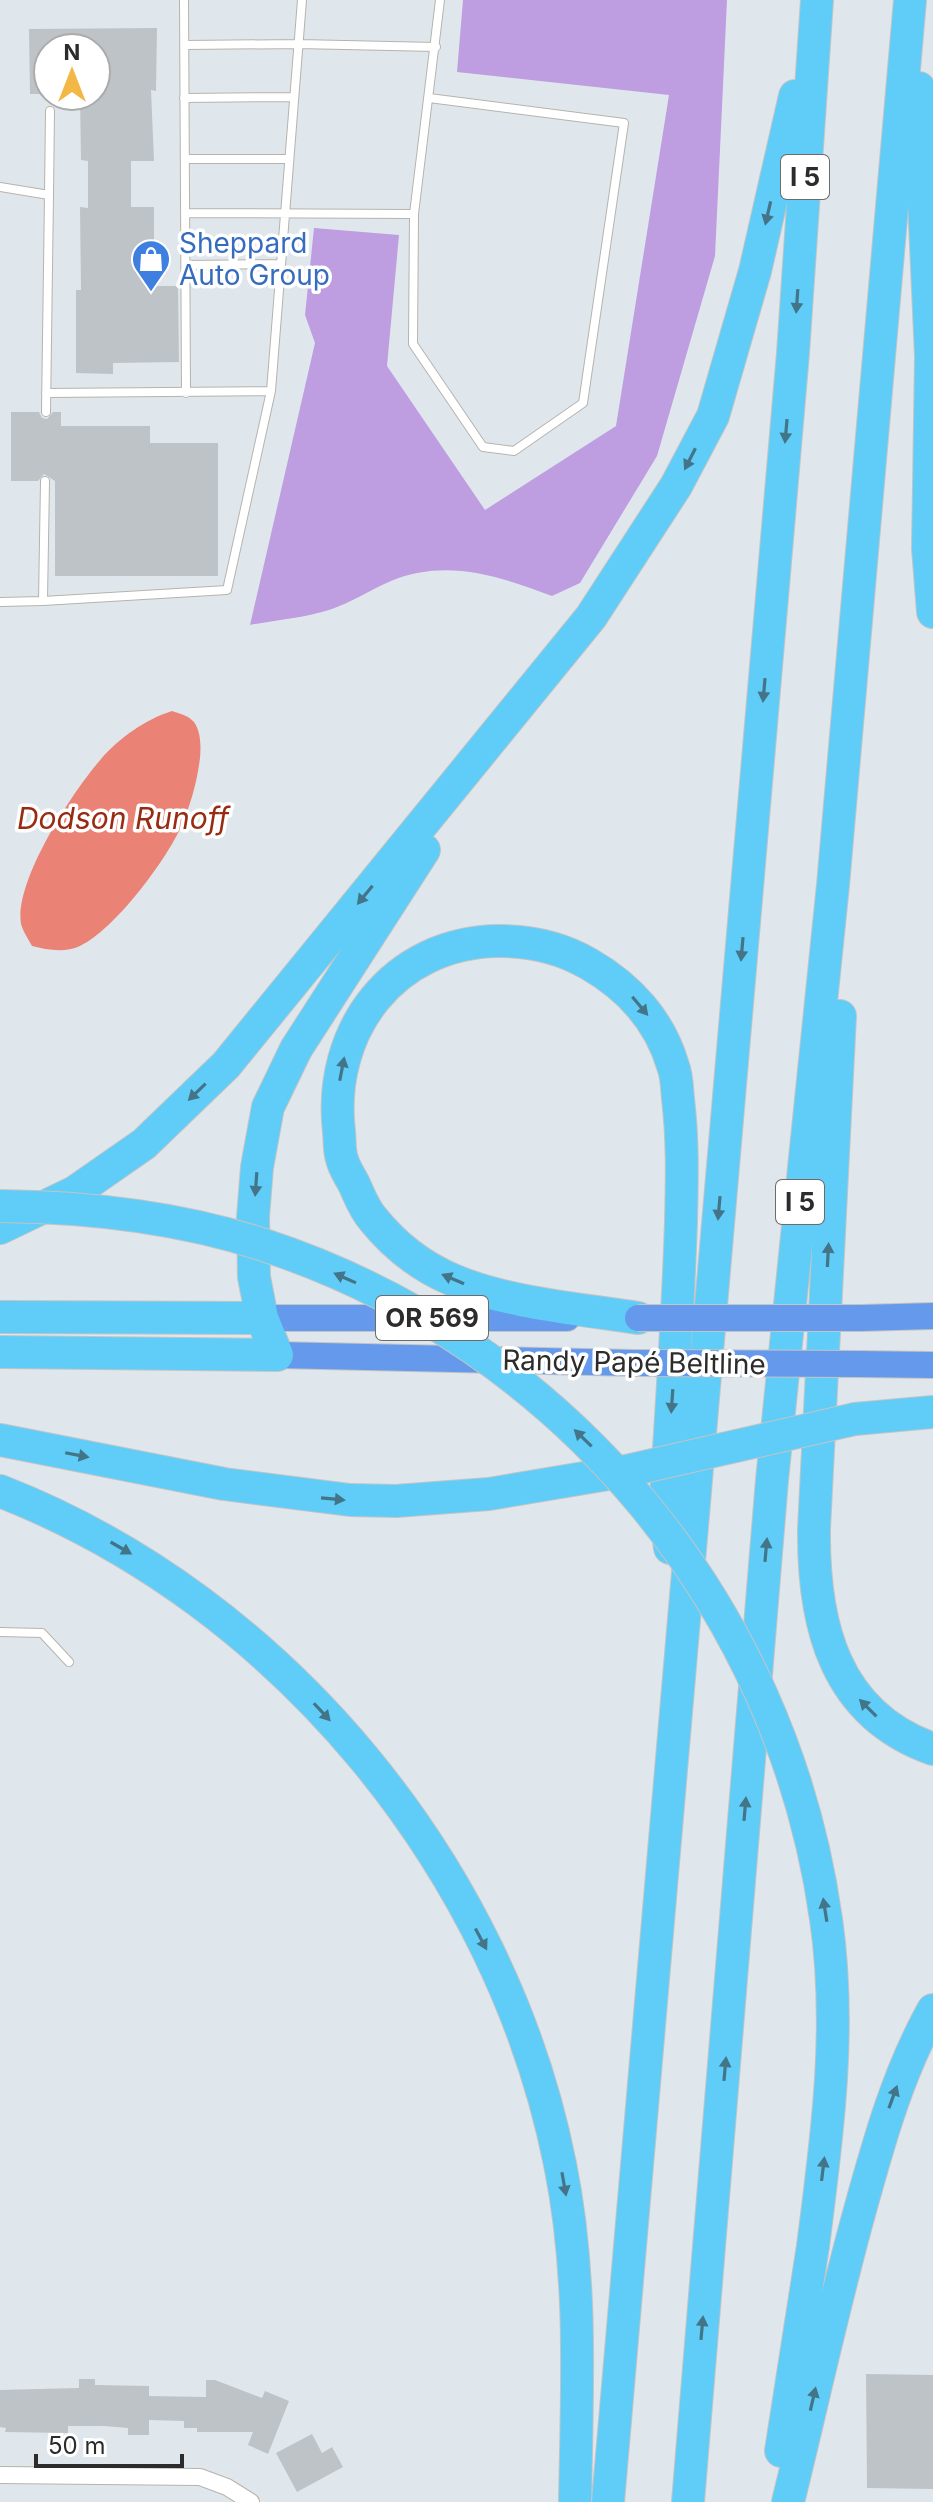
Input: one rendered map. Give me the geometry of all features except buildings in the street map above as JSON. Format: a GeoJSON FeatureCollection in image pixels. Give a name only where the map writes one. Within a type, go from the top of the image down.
{"type":"FeatureCollection","features":[{"type":"Feature","properties":{"kind":"highway"},"geometry":{"type":"LineString","coordinates":[[0,1228],[75,1192],[144,1144],[226,1065],[591,617],[676,486],[713,416],[755,271],[817,0]]}},
{"type":"Feature","properties":{"kind":"highway","name":"I 5"},"geometry":{"type":"LineString","coordinates":[[608,2502],[793,353],[817,0]]}},
{"type":"Feature","properties":{"kind":"highway"},"geometry":{"type":"LineString","coordinates":[[913,0],[931,357],[928,548],[933,612]]}},
{"type":"Feature","properties":{"kind":"highway","name":"I 5"},"geometry":{"type":"LineString","coordinates":[[688,2502],[772,1480],[833,885],[913,0]]}},
{"type":"Feature","properties":{"kind":"highway"},"geometry":{"type":"LineString","coordinates":[[277,1355],[262,1318],[254,1277],[253,1217],[257,1167],[268,1107],[296,1049],[504,726]]}},
{"type":"Feature","properties":{"kind":"highway"},"geometry":{"type":"LineString","coordinates":[[833,885],[841,990],[814,1529],[817,1594],[827,1642],[851,1690],[870,1712],[896,1733],[933,1749]]}},
{"type":"Feature","properties":{"kind":"highway"},"geometry":{"type":"LineString","coordinates":[[638,1318],[517,1298],[454,1280],[408,1255],[371,1218],[342,1160],[335,1102],[347,1044],[363,1014],[384,988],[426,958],[451,947],[480,941],[543,945],[580,959],[611,976],[644,1008],[674,1066],[683,1171],[665,1512],[683,1629]]}},
{"type":"Feature","properties":{"kind":"highway"},"geometry":{"type":"LineString","coordinates":[[0,1206],[82,1209],[188,1225],[263,1245],[368,1288],[419,1314],[480,1353],[537,1396],[596,1450],[666,1531],[720,1612],[770,1712],[805,1816],[827,1922],[833,2019],[829,2116],[813,2246],[773,2502]]}},
{"type":"Feature","properties":{"kind":"highway","name":"Randy Papé Beltline"},"geometry":{"type":"LineString","coordinates":[[0,1317],[262,1318]]}},
{"type":"Feature","properties":{"kind":"highway","name":"Randy Papé Beltline"},"geometry":{"type":"LineString","coordinates":[[0,1352],[277,1355]]}},
{"type":"Feature","properties":{"kind":"highway"},"geometry":{"type":"LineString","coordinates":[[0,1440],[238,1487],[350,1500],[396,1501],[489,1494],[626,1471],[855,1419],[933,1412]]}},
{"type":"Feature","properties":{"kind":"highway"},"geometry":{"type":"LineString","coordinates":[[0,1491],[54,1512],[129,1553],[238,1633],[282,1671],[347,1738],[424,1837],[444,1870],[489,1953],[515,2011],[560,2162],[574,2255],[578,2307],[575,2502]]}},
{"type":"Feature","properties":{"kind":"highway"},"geometry":{"type":"LineString","coordinates":[[788,2502],[848,2253],[882,2130],[918,2036],[933,2010]]}},
{"type":"Feature","properties":{"kind":"main road","name":"Randy Papé Beltline"},"geometry":{"type":"LineString","coordinates":[[262,1318],[933,1316]]}},
{"type":"Feature","properties":{"kind":"main road","name":"Randy Papé Beltline"},"geometry":{"type":"LineString","coordinates":[[277,1355],[635,1363],[933,1365]]}},
{"type":"Feature","properties":{"kind":"street"},"geometry":{"type":"LineString","coordinates":[[0,2475],[200,2477],[227,2487],[251,2502]]}},
{"type":"Feature","properties":{"kind":"lane"},"geometry":{"type":"LineString","coordinates":[[184,0],[186,393]]}},
{"type":"Feature","properties":{"kind":"lane"},"geometry":{"type":"LineString","coordinates":[[0,602],[227,590],[271,391],[302,0]]}},
{"type":"Feature","properties":{"kind":"lane"},"geometry":{"type":"LineString","coordinates":[[429,98],[624,123],[583,403],[514,451],[483,447],[413,344],[414,214],[440,0]]}},
{"type":"Feature","properties":{"kind":"lane"},"geometry":{"type":"LineString","coordinates":[[184,45],[436,47]]}},
{"type":"Feature","properties":{"kind":"lane"},"geometry":{"type":"LineString","coordinates":[[184,98],[294,97]]}},
{"type":"Feature","properties":{"kind":"lane"},"geometry":{"type":"LineString","coordinates":[[46,412],[50,112]]}},
{"type":"Feature","properties":{"kind":"lane"},"geometry":{"type":"LineString","coordinates":[[185,159],[289,159]]}},
{"type":"Feature","properties":{"kind":"lane"},"geometry":{"type":"LineString","coordinates":[[0,187],[49,195]]}},
{"type":"Feature","properties":{"kind":"lane"},"geometry":{"type":"LineString","coordinates":[[185,213],[414,214]]}},
{"type":"Feature","properties":{"kind":"lane"},"geometry":{"type":"LineString","coordinates":[[186,265],[281,264]]}},
{"type":"Feature","properties":{"kind":"lane"},"geometry":{"type":"LineString","coordinates":[[46,393],[271,391]]}},
{"type":"Feature","properties":{"kind":"lane"},"geometry":{"type":"LineString","coordinates":[[43,601],[45,481]]}},
{"type":"Feature","properties":{"kind":"lane"},"geometry":{"type":"LineString","coordinates":[[0,1632],[42,1633],[69,1662]]}},
{"type":"Feature","properties":{"kind":"shaded area"},"geometry":{"type":"Polygon","coordinates":[[[463,0],[727,0],[715,256],[657,456],[580,583],[552,596],[492,576],[452,570],[432,571],[391,581],[329,610],[250,625],[315,343],[305,315],[314,228],[399,235],[387,366],[485,510],[616,426],[669,95],[457,72],[463,0]]]}},
{"type":"Feature","properties":{"kind":"water","name":"Dodson Runoff"},"geometry":{"type":"Polygon","coordinates":[[[172,711],[194,722],[200,749],[193,795],[173,843],[137,894],[93,938],[68,950],[32,946],[21,924],[21,906],[36,861],[48,837],[101,759],[134,730],[172,711]]]}},
{"type":"Feature","properties":{"kind":"place","name":"Sheppard Auto Group"},"geometry":{"type":"Point","coordinates":[151,293]}}]}
